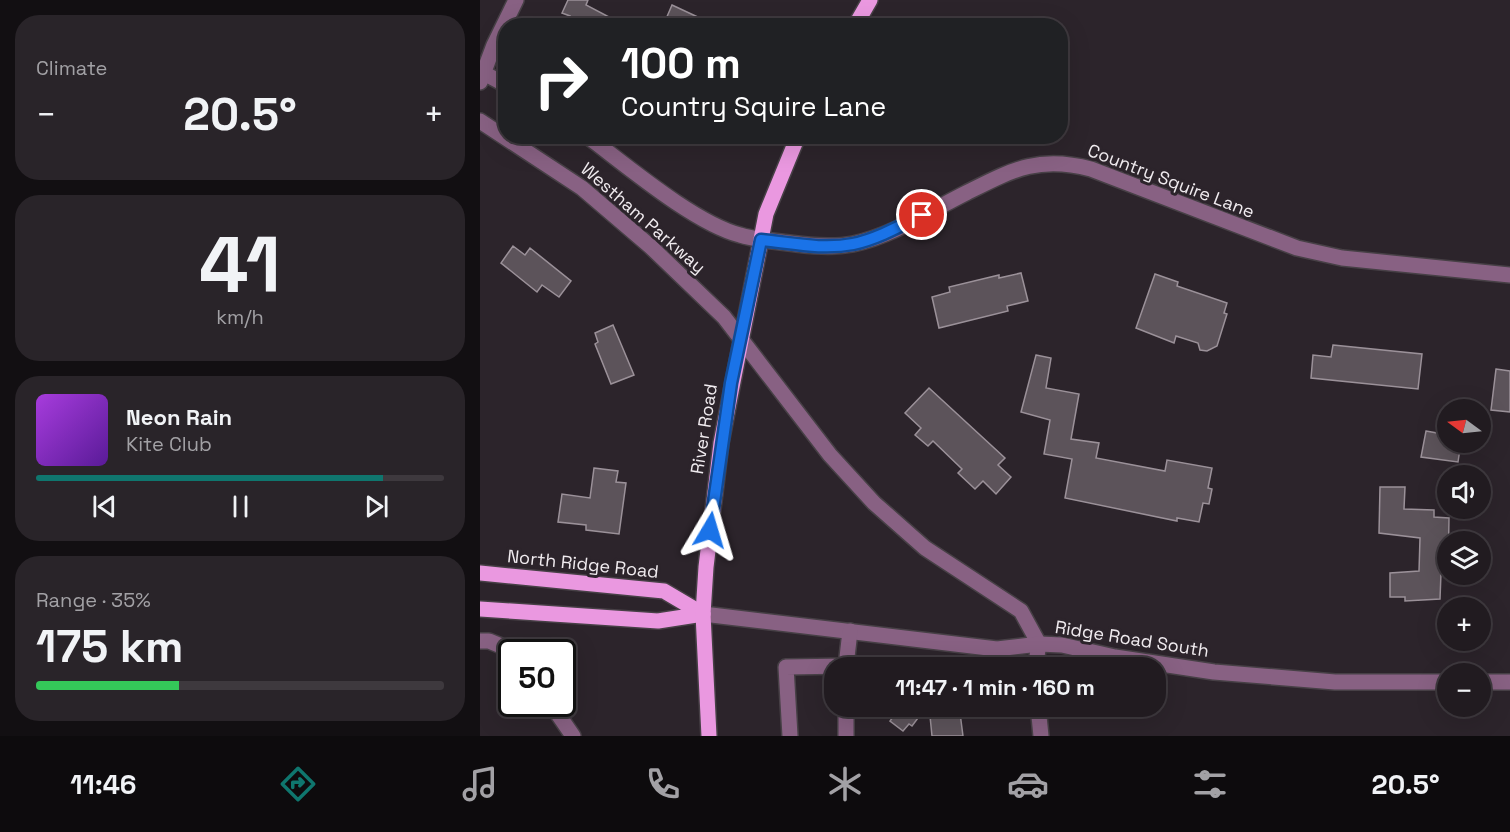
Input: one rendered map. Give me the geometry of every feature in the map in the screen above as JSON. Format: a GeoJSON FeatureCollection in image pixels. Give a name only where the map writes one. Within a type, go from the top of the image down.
{"type":"FeatureCollection","features":[{"type":"Feature","properties":{"kind":"main road"},"geometry":{"type":"LineString","coordinates":[[860,18],[870,0]]}},
{"type":"Feature","properties":{"kind":"main road","name":"River Road"},"geometry":{"type":"LineString","coordinates":[[709,736],[703,614],[714,493],[740,337],[766,214],[795,144]]}},
{"type":"Feature","properties":{"kind":"main road","name":"North Ridge Road"},"geometry":{"type":"LineString","coordinates":[[480,573],[664,591],[703,614]]}},
{"type":"Feature","properties":{"kind":"main road"},"geometry":{"type":"LineString","coordinates":[[480,609],[658,621],[703,614]]}},
{"type":"Feature","properties":{"kind":"street"},"geometry":{"type":"LineString","coordinates":[[507,18],[516,0]]}},
{"type":"Feature","properties":{"kind":"street"},"geometry":{"type":"LineString","coordinates":[[498,37],[482,76],[498,82]]}},
{"type":"Feature","properties":{"kind":"street","name":"Westham Parkway"},"geometry":{"type":"LineString","coordinates":[[480,121],[498,133]]}},
{"type":"Feature","properties":{"kind":"street","name":"Westham Parkway"},"geometry":{"type":"LineString","coordinates":[[515,144],[582,188],[602,204],[703,297],[740,337],[830,455],[874,503],[925,548],[1021,611],[1039,644]]}},
{"type":"Feature","properties":{"kind":"street","name":"Westham Parkway"},"geometry":{"type":"LineString","coordinates":[[597,144],[672,198],[715,225],[738,235],[761,240]]}},
{"type":"Feature","properties":{"kind":"street","name":"Country Squire Lane"},"geometry":{"type":"LineString","coordinates":[[761,240],[828,247],[854,244],[913,220],[1016,168],[1056,162],[1091,170],[1297,248],[1342,258],[1510,275]]}},
{"type":"Feature","properties":{"kind":"street","name":"Ridge Road South"},"geometry":{"type":"LineString","coordinates":[[703,614],[998,649],[1039,644],[1083,648],[1115,657],[1214,672],[1335,681],[1437,682]]}},
{"type":"Feature","properties":{"kind":"street"},"geometry":{"type":"LineString","coordinates":[[847,657],[850,631]]}},
{"type":"Feature","properties":{"kind":"street"},"geometry":{"type":"LineString","coordinates":[[480,640],[498,645]]}},
{"type":"Feature","properties":{"kind":"street"},"geometry":{"type":"LineString","coordinates":[[1037,657],[1039,644]]}},
{"type":"Feature","properties":{"kind":"street"},"geometry":{"type":"LineString","coordinates":[[790,736],[786,667],[824,667]]}},
{"type":"Feature","properties":{"kind":"street"},"geometry":{"type":"LineString","coordinates":[[1491,682],[1510,682]]}},
{"type":"Feature","properties":{"kind":"street"},"geometry":{"type":"LineString","coordinates":[[560,717],[573,736]]}},
{"type":"Feature","properties":{"kind":"street"},"geometry":{"type":"LineString","coordinates":[[846,717],[846,736]]}},
{"type":"Feature","properties":{"kind":"street"},"geometry":{"type":"LineString","coordinates":[[1039,717],[1041,736]]}},
{"type":"Feature","properties":{"kind":"building"},"geometry":{"type":"Polygon","coordinates":[[[568,0],[588,0],[586,5],[611,18],[569,18],[570,16],[562,13],[568,0]]]}},
{"type":"Feature","properties":{"kind":"building"},"geometry":{"type":"Polygon","coordinates":[[[672,5],[700,18],[666,18],[672,5]]]}},
{"type":"Feature","properties":{"kind":"building"},"geometry":{"type":"Polygon","coordinates":[[[513,246],[525,255],[530,248],[571,281],[559,297],[542,285],[537,292],[501,263],[513,246]]]}},
{"type":"Feature","properties":{"kind":"building"},"geometry":{"type":"Polygon","coordinates":[[[1021,273],[1028,301],[1007,306],[1008,311],[939,328],[932,297],[950,292],[949,287],[999,275],[999,278],[1021,273]]]}},
{"type":"Feature","properties":{"kind":"building"},"geometry":{"type":"Polygon","coordinates":[[[1155,274],[1178,282],[1177,286],[1227,303],[1224,313],[1227,314],[1217,346],[1207,351],[1200,350],[1198,343],[1176,336],[1174,343],[1136,328],[1155,274]]]}},
{"type":"Feature","properties":{"kind":"building"},"geometry":{"type":"Polygon","coordinates":[[[613,325],[634,375],[611,384],[595,344],[598,342],[595,333],[613,325]]]}},
{"type":"Feature","properties":{"kind":"building"},"geometry":{"type":"Polygon","coordinates":[[[1333,345],[1422,354],[1418,389],[1311,378],[1313,355],[1331,357],[1333,345]]]}},
{"type":"Feature","properties":{"kind":"building"},"geometry":{"type":"Polygon","coordinates":[[[1036,355],[1051,358],[1046,388],[1079,394],[1071,439],[1099,443],[1096,458],[1165,471],[1167,460],[1212,468],[1208,488],[1212,489],[1209,504],[1203,503],[1199,522],[1177,518],[1177,521],[1065,498],[1072,459],[1044,454],[1050,420],[1021,412],[1036,355]]]}},
{"type":"Feature","properties":{"kind":"building"},"geometry":{"type":"Polygon","coordinates":[[[1496,369],[1510,371],[1510,412],[1491,410],[1496,369]]]}},
{"type":"Feature","properties":{"kind":"building"},"geometry":{"type":"Polygon","coordinates":[[[929,388],[1005,458],[998,465],[1011,477],[996,494],[983,481],[975,489],[958,473],[962,469],[933,441],[928,446],[915,435],[921,428],[905,413],[929,388]]]}},
{"type":"Feature","properties":{"kind":"building"},"geometry":{"type":"Polygon","coordinates":[[[1426,431],[1437,433],[1437,453],[1459,453],[1458,462],[1421,457],[1426,431]]]}},
{"type":"Feature","properties":{"kind":"building"},"geometry":{"type":"Polygon","coordinates":[[[594,468],[618,471],[616,482],[626,483],[619,534],[586,530],[586,525],[558,522],[562,494],[590,498],[594,468]]]}},
{"type":"Feature","properties":{"kind":"building"},"geometry":{"type":"Polygon","coordinates":[[[1380,487],[1405,487],[1404,509],[1434,510],[1434,517],[1437,519],[1449,519],[1449,531],[1437,531],[1437,585],[1441,585],[1440,597],[1437,599],[1405,601],[1405,597],[1390,597],[1390,573],[1419,571],[1420,538],[1379,533],[1380,487]]]}},
{"type":"Feature","properties":{"kind":"building"},"geometry":{"type":"Polygon","coordinates":[[[893,717],[919,717],[912,726],[909,724],[903,731],[890,721],[893,717]]]}},
{"type":"Feature","properties":{"kind":"building"},"geometry":{"type":"Polygon","coordinates":[[[930,717],[961,717],[963,736],[932,736],[930,717]]]}},
{"type":"Feature","properties":{"kind":"route"},"geometry":{"type":"LineString","coordinates":[[710,530],[731,383],[761,240],[828,247],[854,244],[876,237],[922,215]]}}]}
